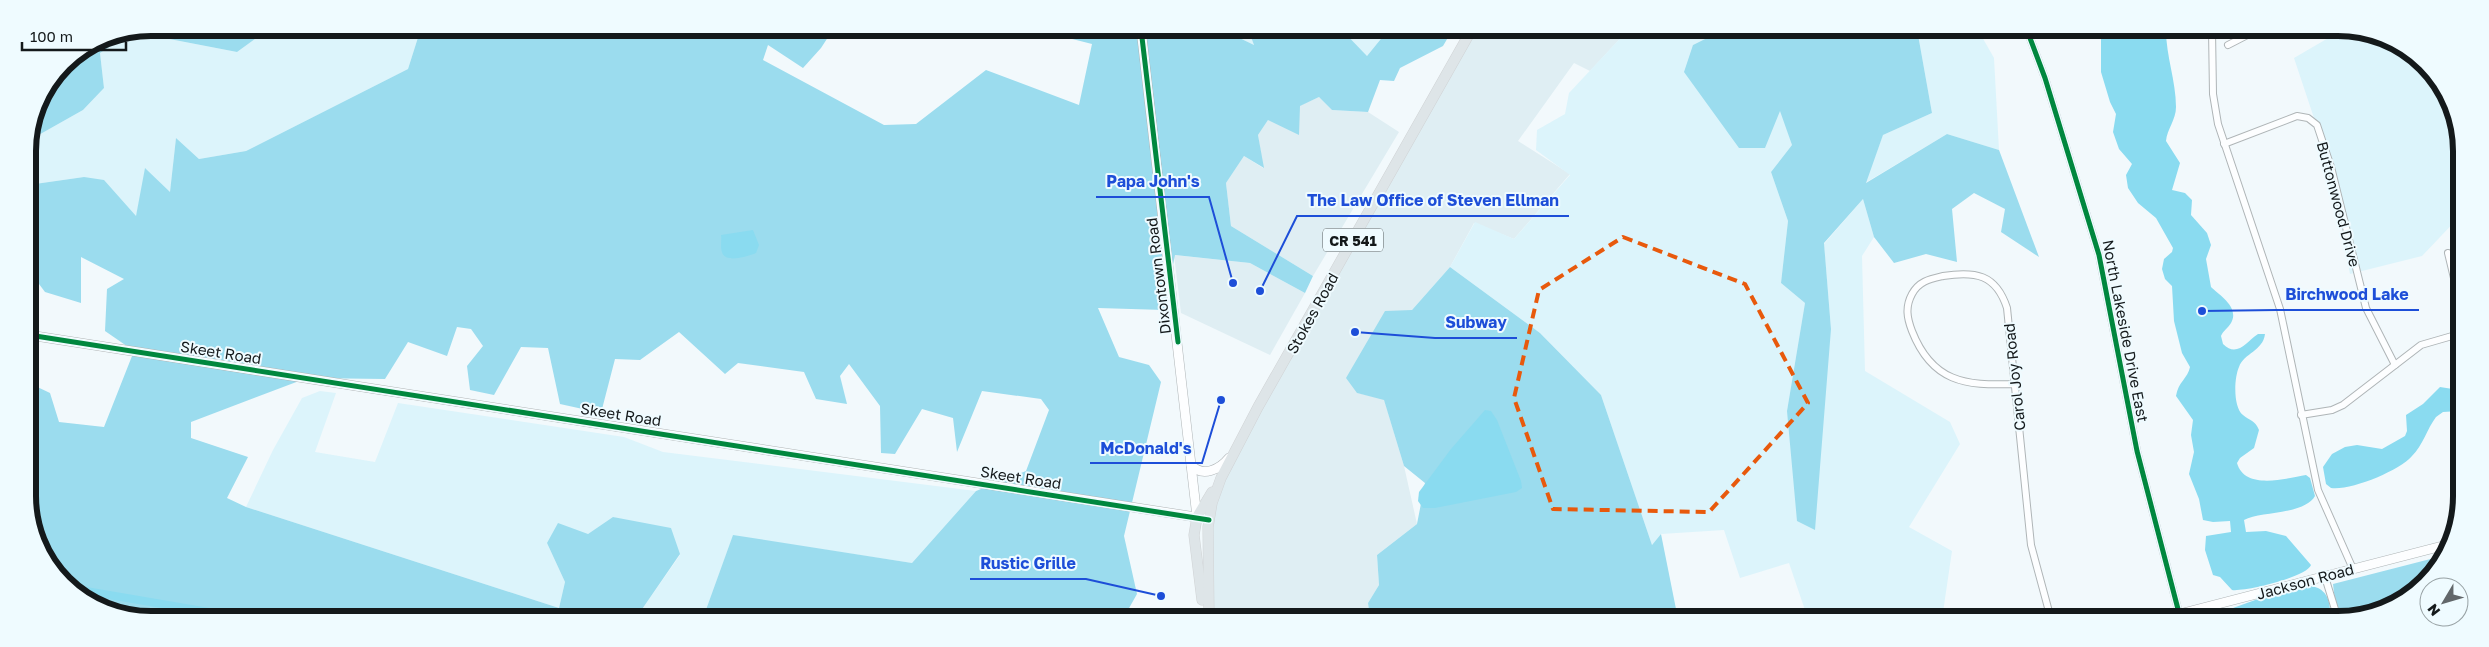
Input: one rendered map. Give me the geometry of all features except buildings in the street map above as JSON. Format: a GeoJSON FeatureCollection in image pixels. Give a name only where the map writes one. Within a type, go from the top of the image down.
{"type":"FeatureCollection","features":[{"type":"Feature","properties":{"kind":"main road","name":"Stokes Road"},"geometry":{"type":"LineString","coordinates":[[1208,611],[1207,548],[1209,520],[1216,490],[1234,451],[1468,36]]}},
{"type":"Feature","properties":{"kind":"main road","name":"Stokes Road"},"geometry":{"type":"LineString","coordinates":[[1206,611],[1195,548],[1197,517],[1227,466]]}},
{"type":"Feature","properties":{"kind":"main road"},"geometry":{"type":"LineString","coordinates":[[1197,517],[1208,606]]}},
{"type":"Feature","properties":{"kind":"street","name":"Dixontown Road"},"geometry":{"type":"LineString","coordinates":[[1142,36],[1197,517]]}},
{"type":"Feature","properties":{"kind":"street","name":"North Lakeside Drive East"},"geometry":{"type":"LineString","coordinates":[[2029,36],[2045,78],[2099,254],[2137,451],[2178,611]]}},
{"type":"Feature","properties":{"kind":"street"},"geometry":{"type":"LineString","coordinates":[[2212,36],[2213,94],[2224,144],[2274,287],[2315,480],[2353,569]]}},
{"type":"Feature","properties":{"kind":"street"},"geometry":{"type":"LineString","coordinates":[[2228,45],[2245,36]]}},
{"type":"Feature","properties":{"kind":"street","name":"Buttonwood Drive"},"geometry":{"type":"LineString","coordinates":[[2224,144],[2297,116],[2308,118],[2317,126],[2331,168],[2366,308],[2395,365]]}},
{"type":"Feature","properties":{"kind":"street"},"geometry":{"type":"LineString","coordinates":[[2448,253],[2453,274]]}},
{"type":"Feature","properties":{"kind":"street","name":"Carol Joy Road"},"geometry":{"type":"LineString","coordinates":[[2014,384],[1978,385],[1960,381],[1939,370],[1919,347],[1908,319],[1907,307],[1917,286],[1928,279],[1971,273],[1980,276],[1998,289],[2007,308],[2031,545],[2049,611]]}},
{"type":"Feature","properties":{"kind":"street","name":"Skeet Road"},"geometry":{"type":"LineString","coordinates":[[36,335],[1209,520]]}},
{"type":"Feature","properties":{"kind":"street"},"geometry":{"type":"LineString","coordinates":[[2301,415],[2332,410],[2343,405],[2421,345],[2453,336]]}},
{"type":"Feature","properties":{"kind":"street"},"geometry":{"type":"LineString","coordinates":[[1191,465],[1197,470],[1211,471],[1222,466],[1234,451]]}},
{"type":"Feature","properties":{"kind":"street","name":"Jackson Road"},"geometry":{"type":"LineString","coordinates":[[2187,611],[2441,546]]}},
{"type":"Feature","properties":{"kind":"street"},"geometry":{"type":"LineString","coordinates":[[2325,577],[2336,611]]}},
{"type":"Feature","properties":{"kind":"highlighted area"},"geometry":{"type":"Polygon","coordinates":[[[1623,237],[1745,284],[1808,403],[1709,512],[1553,509],[1514,398],[1539,290],[1623,237]]]}},
{"type":"Feature","properties":{"kind":"shaded area"},"geometry":{"type":"Polygon","coordinates":[[[151,36],[237,52],[259,36],[418,36],[408,69],[246,151],[199,159],[176,138],[170,193],[146,169],[136,217],[84,177],[36,184],[37,136],[83,110],[104,88],[100,53],[120,40],[151,36]]]}},
{"type":"Feature","properties":{"kind":"shaded area"},"geometry":{"type":"Polygon","coordinates":[[[154,36],[259,36],[237,52],[154,36]]]}},
{"type":"Feature","properties":{"kind":"shaded area"},"geometry":{"type":"Polygon","coordinates":[[[418,36],[829,36],[803,68],[768,45],[763,60],[884,125],[916,124],[986,70],[1079,105],[1092,44],[1060,36],[1235,36],[1254,45],[1251,36],[1348,36],[1367,56],[1383,36],[1449,36],[1443,46],[1400,68],[1394,81],[1380,80],[1368,112],[1332,110],[1319,97],[1300,106],[1299,135],[1268,120],[1258,135],[1264,168],[1244,156],[1226,183],[1231,226],[1313,276],[1305,293],[1250,263],[1175,255],[1164,310],[1098,308],[1119,357],[1149,365],[1161,382],[1124,536],[1137,594],[1127,611],[706,611],[733,535],[912,563],[976,491],[1026,471],[1049,410],[1041,399],[982,391],[957,452],[953,418],[922,409],[895,454],[881,453],[880,406],[849,364],[840,376],[847,404],[816,399],[804,372],[738,363],[725,374],[679,332],[640,360],[615,359],[601,413],[560,404],[548,348],[521,347],[494,395],[470,390],[467,366],[483,346],[471,329],[457,327],[447,356],[408,342],[385,379],[307,378],[191,422],[191,438],[248,457],[227,498],[246,507],[559,608],[565,582],[547,543],[558,523],[588,534],[613,517],[671,528],[680,554],[641,611],[151,611],[129,609],[100,599],[81,587],[60,566],[42,533],[38,518],[36,496],[36,386],[50,393],[59,422],[104,427],[134,351],[105,331],[107,289],[124,279],[81,257],[81,303],[45,292],[36,280],[36,184],[84,177],[104,180],[136,216],[145,168],[170,192],[176,138],[199,159],[246,151],[408,69],[418,36]]]}},
{"type":"Feature","properties":{"kind":"shaded area"},"geometry":{"type":"Polygon","coordinates":[[[1235,36],[1251,36],[1254,45],[1235,36]]]}},
{"type":"Feature","properties":{"kind":"shaded area"},"geometry":{"type":"Polygon","coordinates":[[[1348,36],[1383,36],[1367,56],[1348,36]]]}},
{"type":"Feature","properties":{"kind":"shaded area"},"geometry":{"type":"Polygon","coordinates":[[[1468,36],[1622,36],[1590,71],[1574,63],[1518,141],[1570,174],[1514,239],[1474,223],[1450,267],[1412,310],[1357,393],[1384,399],[1404,466],[1417,524],[1377,555],[1379,585],[1368,603],[1369,611],[1209,611],[1207,588],[1216,490],[1468,36]]]}},
{"type":"Feature","properties":{"kind":"shaded area"},"geometry":{"type":"Polygon","coordinates":[[[1622,36],[1711,36],[1693,45],[1781,110],[1792,145],[1771,172],[1788,221],[1781,283],[1805,303],[1787,411],[1831,329],[1824,244],[1863,199],[1874,237],[1862,256],[1865,371],[1950,422],[1960,444],[1909,527],[1952,551],[1943,611],[1805,611],[1789,563],[1740,578],[1724,530],[1661,534],[1652,545],[1601,395],[1540,333],[1450,267],[1475,222],[1514,239],[1570,175],[1536,150],[1537,130],[1565,114],[1569,93],[1622,36]]]}},
{"type":"Feature","properties":{"kind":"shaded area"},"geometry":{"type":"Polygon","coordinates":[[[1711,36],[1918,36],[1932,113],[1883,135],[1866,183],[1947,134],[1999,150],[2039,257],[2001,232],[2005,209],[1974,193],[1952,209],[1957,262],[1926,254],[1894,263],[1874,237],[1863,199],[1824,243],[1831,329],[1815,530],[1797,521],[1787,411],[1805,303],[1781,283],[1788,221],[1771,172],[1792,145],[1780,111],[1765,148],[1739,148],[1684,72],[1693,45],[1711,36]]]}},
{"type":"Feature","properties":{"kind":"shaded area"},"geometry":{"type":"Polygon","coordinates":[[[1918,36],[1981,36],[1994,58],[1999,150],[1947,134],[1865,183],[1883,135],[1932,113],[1918,36]]]}},
{"type":"Feature","properties":{"kind":"shaded area"},"geometry":{"type":"Polygon","coordinates":[[[2101,36],[2167,36],[2176,107],[2175,116],[2166,141],[2180,163],[2172,190],[2185,193],[2192,200],[2191,215],[2207,233],[2211,245],[2206,259],[2211,287],[2227,302],[2233,312],[2231,323],[2221,336],[2223,344],[2228,348],[2237,349],[2258,334],[2265,334],[2264,340],[2241,362],[2237,372],[2235,392],[2237,406],[2243,415],[2254,422],[2259,430],[2254,448],[2240,458],[2237,463],[2241,472],[2257,480],[2278,480],[2306,475],[2310,478],[2315,496],[2309,502],[2292,510],[2251,517],[2244,520],[2246,532],[2266,531],[2286,536],[2311,565],[2307,570],[2288,579],[2249,589],[2232,590],[2220,577],[2213,575],[2205,550],[2206,536],[2231,532],[2230,521],[2213,522],[2203,520],[2199,499],[2189,474],[2194,452],[2191,435],[2193,420],[2176,396],[2190,367],[2182,353],[2174,321],[2172,286],[2165,279],[2162,269],[2164,259],[2172,252],[2173,248],[2156,218],[2138,203],[2128,188],[2126,175],[2132,164],[2119,149],[2113,132],[2116,114],[2110,102],[2101,72],[2101,36]]]}},
{"type":"Feature","properties":{"kind":"shaded area"},"geometry":{"type":"Polygon","coordinates":[[[2332,36],[2360,38],[2389,48],[2402,56],[2424,75],[2433,87],[2447,114],[2451,129],[2453,151],[2453,223],[2422,256],[2350,274],[2330,166],[2294,58],[2332,36]]]}},
{"type":"Feature","properties":{"kind":"shaded area"},"geometry":{"type":"Polygon","coordinates":[[[120,40],[100,53],[104,88],[83,110],[37,136],[40,121],[48,100],[65,75],[87,56],[100,48],[120,40]]]}},
{"type":"Feature","properties":{"kind":"shaded area"},"geometry":{"type":"Polygon","coordinates":[[[1319,97],[1332,110],[1368,112],[1399,132],[1313,276],[1231,226],[1226,183],[1244,156],[1263,168],[1258,135],[1268,120],[1319,97]]]}},
{"type":"Feature","properties":{"kind":"shaded area"},"geometry":{"type":"Polygon","coordinates":[[[753,230],[759,245],[756,253],[737,258],[727,258],[724,256],[721,250],[721,235],[753,230]]]}},
{"type":"Feature","properties":{"kind":"shaded area"},"geometry":{"type":"Polygon","coordinates":[[[1174,255],[1250,263],[1305,293],[1270,355],[1181,313],[1174,255]]]}},
{"type":"Feature","properties":{"kind":"shaded area"},"geometry":{"type":"Polygon","coordinates":[[[1450,267],[1540,333],[1601,395],[1652,545],[1661,534],[1676,611],[1369,611],[1368,603],[1379,585],[1377,555],[1417,524],[1425,483],[1404,466],[1384,400],[1357,393],[1346,378],[1385,311],[1412,310],[1450,267]]]}},
{"type":"Feature","properties":{"kind":"shaded area"},"geometry":{"type":"Polygon","coordinates":[[[2440,387],[2453,389],[2453,411],[2443,412],[2436,417],[2419,447],[2406,462],[2386,474],[2362,483],[2339,488],[2331,488],[2326,484],[2323,467],[2332,454],[2345,447],[2357,445],[2382,449],[2405,436],[2407,431],[2406,415],[2423,404],[2440,387]]]}},
{"type":"Feature","properties":{"kind":"shaded area"},"geometry":{"type":"Polygon","coordinates":[[[320,391],[336,393],[315,452],[375,462],[398,403],[624,437],[663,452],[976,491],[912,563],[733,536],[706,611],[641,611],[680,555],[614,517],[588,534],[547,543],[565,582],[559,608],[246,507],[273,450],[302,398],[320,391]]]}},
{"type":"Feature","properties":{"kind":"shaded area"},"geometry":{"type":"Polygon","coordinates":[[[1485,410],[1491,411],[1497,420],[1522,488],[1516,492],[1435,508],[1423,508],[1418,501],[1419,492],[1451,449],[1485,410]]]}},
{"type":"Feature","properties":{"kind":"shaded area"},"geometry":{"type":"Polygon","coordinates":[[[2434,558],[2414,582],[2395,595],[2368,607],[2336,611],[2333,584],[2434,558]]]}},
{"type":"Feature","properties":{"kind":"shaded area"},"geometry":{"type":"Polygon","coordinates":[[[2311,586],[2316,587],[2328,598],[2330,611],[2225,611],[2269,595],[2311,586]]]}},
{"type":"Feature","properties":{"kind":"waterway"},"geometry":{"type":"LineString","coordinates":[[88,591],[203,611]]}},
{"type":"Feature","properties":{"kind":"cycle path"},"geometry":{"type":"LineString","coordinates":[[1142,36],[1178,342]]}},
{"type":"Feature","properties":{"kind":"cycle path"},"geometry":{"type":"LineString","coordinates":[[2029,36],[2045,78],[2099,255],[2137,451],[2178,611]]}},
{"type":"Feature","properties":{"kind":"cycle path"},"geometry":{"type":"LineString","coordinates":[[36,336],[1209,520]]}},
{"type":"Feature","properties":{"kind":"place","name":"Papa John's"},"geometry":{"type":"Point","coordinates":[1233,283]}},
{"type":"Feature","properties":{"kind":"place","name":"The Law Office of Steven Ellman"},"geometry":{"type":"Point","coordinates":[1260,291]}},
{"type":"Feature","properties":{"kind":"place","name":"Birchwood Lake"},"geometry":{"type":"Point","coordinates":[2202,311]}},
{"type":"Feature","properties":{"kind":"place","name":"Subway"},"geometry":{"type":"Point","coordinates":[1355,332]}},
{"type":"Feature","properties":{"kind":"place","name":"McDonald's"},"geometry":{"type":"Point","coordinates":[1221,400]}},
{"type":"Feature","properties":{"kind":"place","name":"Rustic Grille"},"geometry":{"type":"Point","coordinates":[1161,596]}}]}
